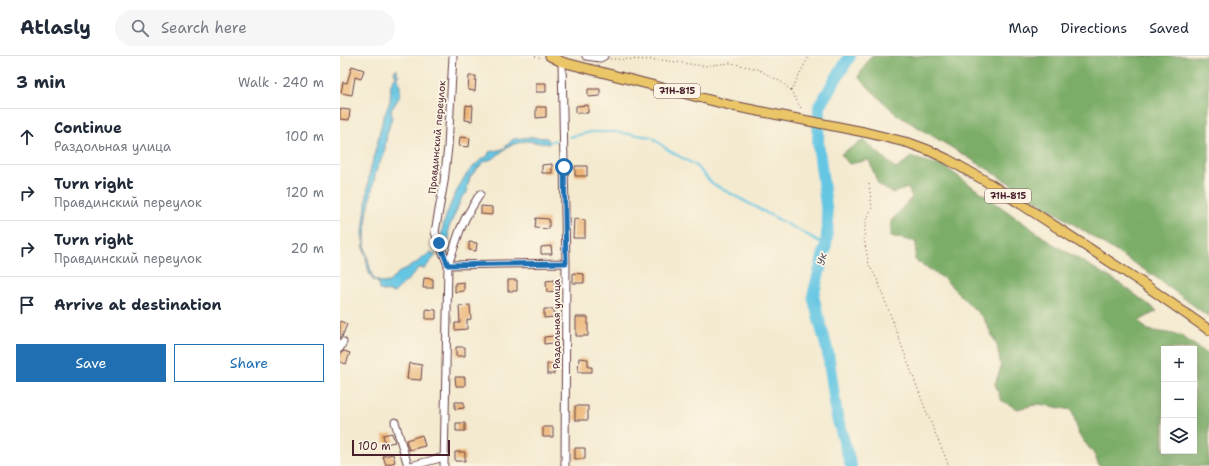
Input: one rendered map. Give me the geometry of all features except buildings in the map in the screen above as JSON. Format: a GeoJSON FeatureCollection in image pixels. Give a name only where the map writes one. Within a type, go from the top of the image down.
{"type":"FeatureCollection","features":[{"type":"Feature","properties":{"kind":"main road","name":"71Н-815"},"geometry":{"type":"LineString","coordinates":[[550,56],[562,62],[733,106],[864,132],[909,143],[928,150],[984,180],[1134,278],[1209,330]]}},
{"type":"Feature","properties":{"kind":"street","name":"Правдинский переулок"},"geometry":{"type":"LineString","coordinates":[[444,466],[448,265],[435,232],[444,182],[448,147],[453,56]]}},
{"type":"Feature","properties":{"kind":"street"},"geometry":{"type":"LineString","coordinates":[[586,56],[602,57]]}},
{"type":"Feature","properties":{"kind":"street","name":"Раздольная улица"},"geometry":{"type":"LineString","coordinates":[[562,62],[566,263],[565,466]]}},
{"type":"Feature","properties":{"kind":"street"},"geometry":{"type":"LineString","coordinates":[[480,194],[460,230],[448,265],[566,263]]}},
{"type":"Feature","properties":{"kind":"street"},"geometry":{"type":"LineString","coordinates":[[395,422],[409,466],[444,457]]}},
{"type":"Feature","properties":{"kind":"path"},"geometry":{"type":"LineString","coordinates":[[791,91],[809,56]]}},
{"type":"Feature","properties":{"kind":"path"},"geometry":{"type":"LineString","coordinates":[[602,57],[662,60],[703,66],[731,63],[757,69],[783,83],[791,91],[801,108]]}},
{"type":"Feature","properties":{"kind":"path"},"geometry":{"type":"LineString","coordinates":[[869,184],[872,208],[866,220],[864,239],[869,264],[877,279],[948,466]]}},
{"type":"Feature","properties":{"kind":"green space"},"geometry":{"type":"Polygon","coordinates":[[[871,56],[1209,56],[1209,317],[1154,276],[989,170],[896,114],[858,77],[871,56]]]}},
{"type":"Feature","properties":{"kind":"green space"},"geometry":{"type":"Polygon","coordinates":[[[864,140],[896,169],[911,157],[945,167],[1053,244],[1121,284],[1157,311],[1139,321],[1148,330],[1180,335],[1196,346],[1161,346],[1161,454],[1197,454],[1197,347],[1209,355],[1209,466],[1099,466],[1094,454],[1079,435],[1072,410],[1039,404],[1017,409],[1001,400],[995,384],[1001,367],[997,345],[984,319],[943,278],[915,260],[916,242],[891,236],[891,221],[912,197],[908,188],[892,193],[878,184],[869,160],[849,164],[841,154],[864,140]]]}},
{"type":"Feature","properties":{"kind":"water"},"geometry":{"type":"Polygon","coordinates":[[[397,69],[397,73],[399,75],[396,77],[400,86],[400,96],[391,110],[392,117],[387,134],[384,154],[376,171],[367,215],[365,247],[372,276],[376,280],[383,283],[389,282],[398,273],[416,263],[431,252],[436,255],[425,268],[418,268],[413,275],[394,293],[379,290],[378,282],[373,280],[369,273],[364,247],[363,233],[369,176],[383,119],[390,101],[391,84],[396,76],[394,73],[397,69]]]}},
{"type":"Feature","properties":{"kind":"water"},"geometry":{"type":"Polygon","coordinates":[[[531,137],[547,138],[549,144],[526,141],[510,145],[494,158],[484,162],[470,177],[466,194],[462,197],[448,230],[449,237],[447,246],[442,238],[446,215],[455,195],[469,172],[474,166],[488,156],[489,152],[503,149],[513,139],[531,137]]]}},
{"type":"Feature","properties":{"kind":"waterway","name":"Ук"},"geometry":{"type":"LineString","coordinates":[[850,56],[819,106],[818,142],[828,222],[826,245],[813,296],[828,353],[837,417],[851,466]]}},
{"type":"Feature","properties":{"kind":"waterway"},"geometry":{"type":"LineString","coordinates":[[569,137],[591,132],[615,132],[652,137],[668,150],[695,165],[713,184],[826,245]]}},
{"type":"Feature","properties":{"kind":"waterway"},"geometry":{"type":"LineString","coordinates":[[549,142],[556,140]]}},
{"type":"Feature","properties":{"kind":"route"},"geometry":{"type":"LineString","coordinates":[[439,243],[448,265],[566,263],[564,167]]}}]}
